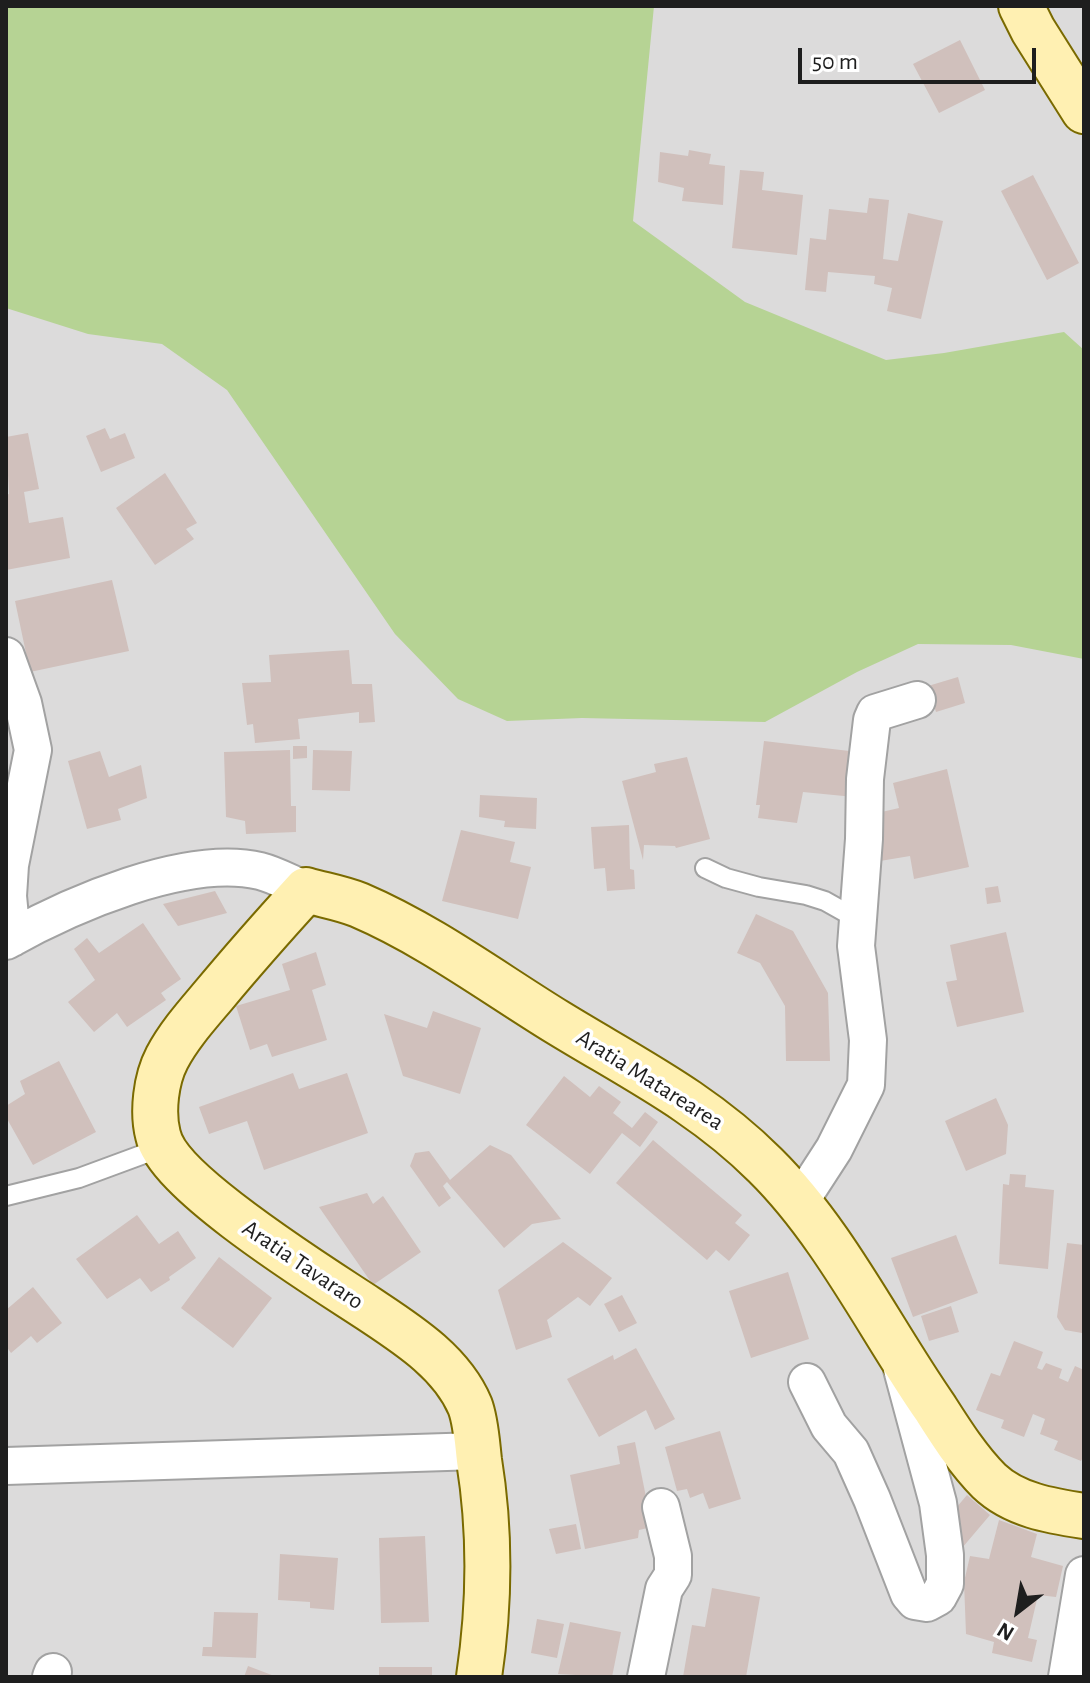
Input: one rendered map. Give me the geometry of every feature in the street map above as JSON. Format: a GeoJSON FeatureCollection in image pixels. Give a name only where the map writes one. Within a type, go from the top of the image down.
{"type":"FeatureCollection","features":[{"type":"Feature","properties":{"kind":"main road"},"geometry":{"type":"LineString","coordinates":[[1021,6],[1084,111]]}},
{"type":"Feature","properties":{"kind":"main road"},"geometry":{"type":"LineString","coordinates":[[163,1147],[158,1136],[157,1090],[167,1059],[205,1006],[306,890]]}},
{"type":"Feature","properties":{"kind":"main road","name":"Aratia Matarearea"},"geometry":{"type":"LineString","coordinates":[[306,890],[356,904],[410,930],[572,1031],[666,1085],[725,1127],[768,1167],[799,1203],[960,1445],[990,1482],[1020,1501],[1045,1510],[1084,1516]]}},
{"type":"Feature","properties":{"kind":"main road","name":"Aratia Tavararo"},"geometry":{"type":"LineString","coordinates":[[163,1147],[184,1173],[242,1224],[398,1329],[436,1359],[457,1383],[470,1408],[489,1543],[488,1604],[479,1677]]}},
{"type":"Feature","properties":{"kind":"street"},"geometry":{"type":"LineString","coordinates":[[6,656],[23,703],[33,750],[10,865],[9,939],[118,890],[175,874],[212,869],[260,871],[306,890]]}},
{"type":"Feature","properties":{"kind":"street"},"geometry":{"type":"LineString","coordinates":[[799,1203],[834,1149],[866,1085],[868,1040],[856,946],[872,720],[875,713],[917,700]]}},
{"type":"Feature","properties":{"kind":"street"},"geometry":{"type":"LineString","coordinates":[[807,1382],[829,1426],[851,1452],[909,1594],[915,1601],[927,1603],[938,1597],[945,1584],[945,1555],[938,1503],[898,1352]]}},
{"type":"Feature","properties":{"kind":"street"},"geometry":{"type":"LineString","coordinates":[[6,1466],[478,1451]]}},
{"type":"Feature","properties":{"kind":"street"},"geometry":{"type":"LineString","coordinates":[[646,1677],[664,1589],[673,1575],[673,1556],[661,1507]]}},
{"type":"Feature","properties":{"kind":"street"},"geometry":{"type":"LineString","coordinates":[[1067,1677],[1084,1575]]}},
{"type":"Feature","properties":{"kind":"lane"},"geometry":{"type":"LineString","coordinates":[[705,868],[726,878],[825,901],[857,919]]}},
{"type":"Feature","properties":{"kind":"lane"},"geometry":{"type":"LineString","coordinates":[[6,1196],[79,1178],[163,1147]]}},
{"type":"Feature","properties":{"kind":"shaded area"},"geometry":{"type":"Polygon","coordinates":[[[6,6],[1084,6],[1084,1677],[6,1677],[6,6]]]}},
{"type":"Feature","properties":{"kind":"green space"},"geometry":{"type":"Polygon","coordinates":[[[6,6],[654,6],[633,221],[745,302],[886,360],[1064,332],[1084,350],[1084,659],[1011,645],[918,644],[857,672],[765,722],[582,718],[507,721],[458,699],[395,634],[227,390],[162,344],[88,334],[6,308],[6,6]]]}},
{"type":"Feature","properties":{"kind":"building"},"geometry":{"type":"Polygon","coordinates":[[[960,40],[985,90],[939,113],[913,64],[960,40]]]}},
{"type":"Feature","properties":{"kind":"building"},"geometry":{"type":"Polygon","coordinates":[[[689,150],[711,154],[709,164],[725,166],[723,205],[682,201],[684,188],[658,182],[660,152],[688,156],[689,150]]]}},
{"type":"Feature","properties":{"kind":"building"},"geometry":{"type":"Polygon","coordinates":[[[740,170],[764,172],[762,190],[803,195],[797,255],[732,248],[740,170]]]}},
{"type":"Feature","properties":{"kind":"building"},"geometry":{"type":"Polygon","coordinates":[[[1033,175],[1079,263],[1047,280],[1001,191],[1033,175]]]}},
{"type":"Feature","properties":{"kind":"building"},"geometry":{"type":"Polygon","coordinates":[[[869,198],[889,200],[883,259],[898,261],[908,213],[943,221],[921,319],[887,311],[892,288],[874,284],[875,276],[828,272],[826,292],[805,290],[810,238],[826,240],[829,209],[867,213],[869,198]]]}},
{"type":"Feature","properties":{"kind":"building"},"geometry":{"type":"Polygon","coordinates":[[[105,428],[110,439],[125,433],[135,458],[101,472],[86,436],[105,428]]]}},
{"type":"Feature","properties":{"kind":"building"},"geometry":{"type":"Polygon","coordinates":[[[28,433],[39,489],[24,492],[29,523],[63,517],[70,558],[6,570],[6,495],[9,494],[6,437],[28,433]]]}},
{"type":"Feature","properties":{"kind":"building"},"geometry":{"type":"Polygon","coordinates":[[[165,473],[197,523],[186,529],[194,539],[155,565],[116,508],[165,473]]]}},
{"type":"Feature","properties":{"kind":"building"},"geometry":{"type":"Polygon","coordinates":[[[112,580],[129,651],[30,672],[15,601],[112,580]]]}},
{"type":"Feature","properties":{"kind":"building"},"geometry":{"type":"Polygon","coordinates":[[[349,650],[352,684],[372,684],[375,722],[359,723],[359,712],[298,719],[300,739],[255,743],[253,724],[247,725],[242,683],[271,682],[269,655],[349,650]]]}},
{"type":"Feature","properties":{"kind":"building"},"geometry":{"type":"Polygon","coordinates":[[[958,677],[965,703],[936,712],[928,686],[958,677]]]}},
{"type":"Feature","properties":{"kind":"building"},"geometry":{"type":"Polygon","coordinates":[[[764,741],[858,752],[854,797],[803,792],[797,823],[758,818],[760,805],[756,805],[764,741]]]}},
{"type":"Feature","properties":{"kind":"building"},"geometry":{"type":"Polygon","coordinates":[[[293,746],[307,746],[307,758],[293,759],[293,746]]]}},
{"type":"Feature","properties":{"kind":"building"},"geometry":{"type":"Polygon","coordinates":[[[290,750],[291,806],[296,806],[296,832],[246,834],[245,821],[226,817],[224,752],[290,750]]]}},
{"type":"Feature","properties":{"kind":"building"},"geometry":{"type":"Polygon","coordinates":[[[313,750],[352,751],[350,791],[312,790],[313,750]]]}},
{"type":"Feature","properties":{"kind":"building"},"geometry":{"type":"Polygon","coordinates":[[[100,751],[109,777],[141,765],[147,798],[118,809],[121,820],[87,829],[68,761],[100,751]]]}},
{"type":"Feature","properties":{"kind":"building"},"geometry":{"type":"Polygon","coordinates":[[[687,757],[710,839],[676,848],[644,845],[643,860],[622,781],[656,772],[654,764],[687,757]]]}},
{"type":"Feature","properties":{"kind":"building"},"geometry":{"type":"Polygon","coordinates":[[[947,769],[969,867],[914,879],[910,856],[880,861],[873,814],[899,808],[893,783],[947,769]]]}},
{"type":"Feature","properties":{"kind":"building"},"geometry":{"type":"Polygon","coordinates":[[[480,795],[537,798],[536,829],[504,827],[505,821],[479,817],[480,795]]]}},
{"type":"Feature","properties":{"kind":"building"},"geometry":{"type":"Polygon","coordinates":[[[629,825],[630,869],[634,870],[635,889],[607,891],[605,868],[594,869],[591,827],[629,825]]]}},
{"type":"Feature","properties":{"kind":"building"},"geometry":{"type":"Polygon","coordinates":[[[461,830],[515,842],[510,862],[531,867],[518,919],[442,901],[461,830]]]}},
{"type":"Feature","properties":{"kind":"building"},"geometry":{"type":"Polygon","coordinates":[[[998,886],[1001,902],[987,904],[985,888],[998,886]]]}},
{"type":"Feature","properties":{"kind":"building"},"geometry":{"type":"Polygon","coordinates":[[[215,891],[227,913],[178,926],[163,904],[215,891]]]}},
{"type":"Feature","properties":{"kind":"building"},"geometry":{"type":"Polygon","coordinates":[[[756,914],[793,931],[828,993],[830,1061],[786,1061],[785,1006],[760,963],[737,953],[756,914]]]}},
{"type":"Feature","properties":{"kind":"building"},"geometry":{"type":"Polygon","coordinates":[[[143,923],[181,979],[161,993],[166,1000],[127,1027],[117,1013],[94,1032],[68,1002],[95,980],[74,949],[87,938],[99,953],[143,923]]]}},
{"type":"Feature","properties":{"kind":"building"},"geometry":{"type":"Polygon","coordinates":[[[1006,932],[1024,1012],[957,1027],[946,982],[957,980],[950,945],[1006,932]]]}},
{"type":"Feature","properties":{"kind":"building"},"geometry":{"type":"Polygon","coordinates":[[[316,952],[326,985],[312,990],[327,1040],[272,1057],[267,1044],[250,1050],[236,1006],[290,990],[282,964],[316,952]]]}},
{"type":"Feature","properties":{"kind":"building"},"geometry":{"type":"Polygon","coordinates":[[[433,1011],[481,1028],[460,1094],[403,1076],[384,1014],[427,1028],[433,1011]]]}},
{"type":"Feature","properties":{"kind":"building"},"geometry":{"type":"Polygon","coordinates":[[[59,1061],[96,1132],[33,1165],[6,1117],[6,1106],[25,1094],[20,1081],[59,1061]]]}},
{"type":"Feature","properties":{"kind":"building"},"geometry":{"type":"Polygon","coordinates":[[[293,1073],[299,1089],[347,1073],[368,1133],[264,1170],[247,1121],[209,1134],[199,1107],[293,1073]]]}},
{"type":"Feature","properties":{"kind":"building"},"geometry":{"type":"Polygon","coordinates":[[[564,1076],[590,1097],[599,1086],[621,1102],[613,1113],[632,1128],[645,1112],[658,1122],[640,1147],[622,1133],[590,1174],[526,1125],[564,1076]]]}},
{"type":"Feature","properties":{"kind":"building"},"geometry":{"type":"Polygon","coordinates":[[[996,1098],[1008,1125],[1006,1154],[966,1171],[945,1121],[996,1098]]]}},
{"type":"Feature","properties":{"kind":"building"},"geometry":{"type":"Polygon","coordinates":[[[653,1140],[742,1215],[735,1223],[750,1235],[729,1261],[716,1250],[707,1260],[616,1183],[653,1140]]]}},
{"type":"Feature","properties":{"kind":"building"},"geometry":{"type":"Polygon","coordinates":[[[490,1145],[511,1155],[561,1219],[532,1224],[504,1248],[447,1182],[443,1186],[451,1198],[439,1207],[410,1166],[415,1153],[429,1151],[450,1180],[490,1145]]]}},
{"type":"Feature","properties":{"kind":"building"},"geometry":{"type":"Polygon","coordinates":[[[1010,1174],[1026,1175],[1025,1187],[1054,1190],[1048,1269],[999,1264],[1003,1184],[1009,1185],[1010,1174]]]}},
{"type":"Feature","properties":{"kind":"building"},"geometry":{"type":"Polygon","coordinates":[[[367,1193],[373,1204],[383,1196],[421,1252],[373,1285],[319,1207],[367,1193]]]}},
{"type":"Feature","properties":{"kind":"building"},"geometry":{"type":"Polygon","coordinates":[[[137,1215],[159,1244],[178,1231],[196,1258],[151,1292],[140,1278],[107,1299],[76,1259],[137,1215]]]}},
{"type":"Feature","properties":{"kind":"building"},"geometry":{"type":"Polygon","coordinates":[[[956,1235],[978,1293],[913,1317],[891,1258],[956,1235]]]}},
{"type":"Feature","properties":{"kind":"building"},"geometry":{"type":"Polygon","coordinates":[[[563,1242],[612,1278],[590,1306],[578,1297],[547,1320],[552,1337],[516,1350],[498,1290],[563,1242]]]}},
{"type":"Feature","properties":{"kind":"building"},"geometry":{"type":"Polygon","coordinates":[[[1067,1243],[1084,1245],[1082,1333],[1065,1330],[1057,1317],[1067,1243]]]}},
{"type":"Feature","properties":{"kind":"building"},"geometry":{"type":"Polygon","coordinates":[[[219,1257],[272,1298],[233,1348],[181,1308],[219,1257]]]}},
{"type":"Feature","properties":{"kind":"building"},"geometry":{"type":"Polygon","coordinates":[[[788,1272],[809,1339],[751,1358],[729,1291],[788,1272]]]}},
{"type":"Feature","properties":{"kind":"building"},"geometry":{"type":"Polygon","coordinates":[[[33,1287],[62,1323],[37,1343],[31,1336],[11,1353],[6,1346],[6,1310],[33,1287]]]}},
{"type":"Feature","properties":{"kind":"building"},"geometry":{"type":"Polygon","coordinates":[[[622,1295],[637,1323],[619,1332],[604,1304],[622,1295]]]}},
{"type":"Feature","properties":{"kind":"building"},"geometry":{"type":"Polygon","coordinates":[[[951,1306],[959,1332],[929,1341],[921,1316],[951,1306]]]}},
{"type":"Feature","properties":{"kind":"building"},"geometry":{"type":"Polygon","coordinates":[[[1014,1341],[1043,1352],[1037,1368],[1042,1370],[1046,1363],[1062,1369],[1059,1378],[1068,1382],[1075,1366],[1084,1370],[1084,1455],[1081,1461],[1054,1450],[1058,1441],[1040,1434],[1045,1419],[1033,1414],[1024,1437],[1001,1428],[1004,1420],[976,1410],[991,1373],[1000,1376],[1014,1341]]]}},
{"type":"Feature","properties":{"kind":"building"},"geometry":{"type":"Polygon","coordinates":[[[636,1348],[675,1419],[655,1430],[646,1410],[599,1437],[567,1379],[613,1355],[614,1360],[636,1348]]]}},
{"type":"Feature","properties":{"kind":"building"},"geometry":{"type":"Polygon","coordinates":[[[720,1431],[741,1499],[709,1509],[703,1493],[690,1498],[687,1489],[677,1491],[665,1447],[720,1431]]]}},
{"type":"Feature","properties":{"kind":"building"},"geometry":{"type":"Polygon","coordinates":[[[635,1442],[652,1527],[639,1530],[638,1538],[585,1549],[570,1475],[620,1464],[617,1446],[635,1442]]]}},
{"type":"Feature","properties":{"kind":"building"},"geometry":{"type":"Polygon","coordinates":[[[967,1495],[990,1515],[962,1548],[951,1514],[967,1495]]]}},
{"type":"Feature","properties":{"kind":"building"},"geometry":{"type":"Polygon","coordinates":[[[999,1520],[1037,1534],[1031,1557],[1063,1566],[1056,1597],[1038,1595],[1028,1638],[1037,1640],[1032,1662],[992,1653],[994,1642],[966,1634],[964,1582],[970,1556],[989,1559],[999,1520]]]}},
{"type":"Feature","properties":{"kind":"building"},"geometry":{"type":"Polygon","coordinates":[[[576,1524],[581,1549],[556,1554],[549,1529],[576,1524]]]}},
{"type":"Feature","properties":{"kind":"building"},"geometry":{"type":"Polygon","coordinates":[[[425,1536],[429,1622],[381,1623],[379,1538],[425,1536]]]}},
{"type":"Feature","properties":{"kind":"building"},"geometry":{"type":"Polygon","coordinates":[[[280,1554],[338,1558],[334,1610],[310,1608],[310,1602],[278,1600],[280,1554]]]}},
{"type":"Feature","properties":{"kind":"building"},"geometry":{"type":"Polygon","coordinates":[[[712,1588],[760,1597],[746,1677],[683,1677],[692,1625],[705,1627],[712,1588]]]}},
{"type":"Feature","properties":{"kind":"building"},"geometry":{"type":"Polygon","coordinates":[[[214,1612],[258,1613],[256,1658],[202,1656],[203,1647],[212,1647],[214,1612]]]}},
{"type":"Feature","properties":{"kind":"building"},"geometry":{"type":"Polygon","coordinates":[[[537,1619],[564,1624],[557,1658],[531,1653],[537,1619]]]}},
{"type":"Feature","properties":{"kind":"building"},"geometry":{"type":"Polygon","coordinates":[[[570,1622],[621,1632],[612,1677],[558,1674],[570,1622]]]}},
{"type":"Feature","properties":{"kind":"building"},"geometry":{"type":"Polygon","coordinates":[[[248,1666],[277,1677],[244,1677],[248,1666]]]}},
{"type":"Feature","properties":{"kind":"building"},"geometry":{"type":"Polygon","coordinates":[[[379,1667],[432,1667],[432,1677],[379,1677],[379,1667]]]}}]}
